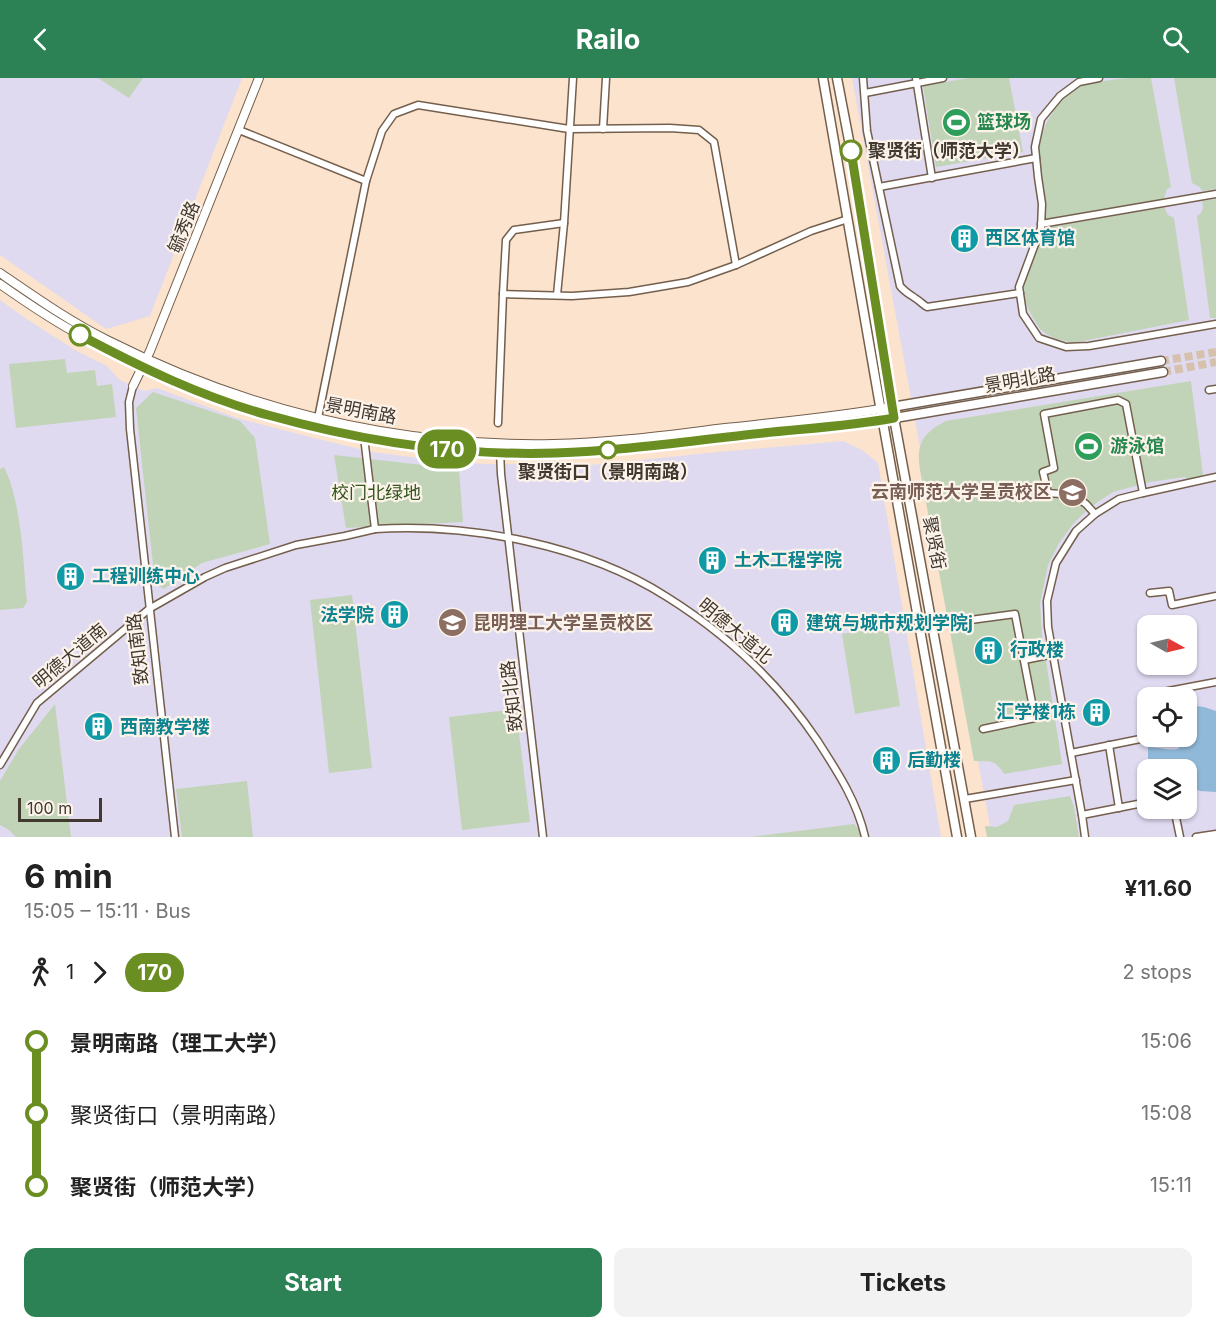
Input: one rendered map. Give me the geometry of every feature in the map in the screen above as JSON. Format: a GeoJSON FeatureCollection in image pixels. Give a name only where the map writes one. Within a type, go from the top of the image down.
{"type":"FeatureCollection","features":[{"type":"Feature","properties":{"kind":"main road","name":"聚贤街"},"geometry":{"type":"LineString","coordinates":[[823,78],[957,837]]}},
{"type":"Feature","properties":{"kind":"main road","name":"聚贤街"},"geometry":{"type":"LineString","coordinates":[[837,78],[892,407],[971,837]]}},
{"type":"Feature","properties":{"kind":"main road","name":"景明北路"},"geometry":{"type":"LineString","coordinates":[[892,407],[1161,361]]}},
{"type":"Feature","properties":{"kind":"main road","name":"景明北路"},"geometry":{"type":"LineString","coordinates":[[883,420],[1163,372]]}},
{"type":"Feature","properties":{"kind":"street","name":"毓秀路"},"geometry":{"type":"LineString","coordinates":[[133,386],[145,363],[259,78]]}},
{"type":"Feature","properties":{"kind":"street"},"geometry":{"type":"LineString","coordinates":[[557,295],[573,78]]}},
{"type":"Feature","properties":{"kind":"street"},"geometry":{"type":"LineString","coordinates":[[603,129],[606,78]]}},
{"type":"Feature","properties":{"kind":"street"},"geometry":{"type":"LineString","coordinates":[[863,78],[867,130],[900,286],[906,293],[927,307],[1020,293]]}},
{"type":"Feature","properties":{"kind":"street"},"geometry":{"type":"LineString","coordinates":[[865,93],[916,81],[944,78]]}},
{"type":"Feature","properties":{"kind":"street"},"geometry":{"type":"LineString","coordinates":[[1099,78],[1076,81],[1041,119],[1035,147],[1042,204],[1041,228],[1019,287],[1023,314],[1039,338],[1066,347],[1089,346],[1216,324]]}},
{"type":"Feature","properties":{"kind":"street"},"geometry":{"type":"LineString","coordinates":[[916,81],[932,178]]}},
{"type":"Feature","properties":{"kind":"street"},"geometry":{"type":"LineString","coordinates":[[318,418],[366,181],[382,132],[394,114],[418,105],[569,129],[699,130],[714,142],[736,265]]}},
{"type":"Feature","properties":{"kind":"street"},"geometry":{"type":"LineString","coordinates":[[239,130],[366,181]]}},
{"type":"Feature","properties":{"kind":"street"},"geometry":{"type":"LineString","coordinates":[[879,187],[1036,158]]}},
{"type":"Feature","properties":{"kind":"street"},"geometry":{"type":"LineString","coordinates":[[1041,224],[1216,194]]}},
{"type":"Feature","properties":{"kind":"street"},"geometry":{"type":"LineString","coordinates":[[503,294],[572,296],[629,292],[688,282],[736,265],[811,231],[848,219]]}},
{"type":"Feature","properties":{"kind":"street"},"geometry":{"type":"LineString","coordinates":[[498,423],[506,240],[514,230],[564,223]]}},
{"type":"Feature","properties":{"kind":"street","name":"景明南路"},"geometry":{"type":"LineString","coordinates":[[0,273],[43,303],[145,363],[160,375],[218,399],[267,415],[364,437],[435,448],[501,453],[555,453],[594,451],[883,420]]}},
{"type":"Feature","properties":{"kind":"street","name":"景明南路"},"geometry":{"type":"LineString","coordinates":[[0,284],[38,311],[79,335],[145,363],[269,406],[318,418],[435,440],[500,444],[554,444],[650,437],[892,407]]}},
{"type":"Feature","properties":{"kind":"street","name":"致知南路"},"geometry":{"type":"LineString","coordinates":[[133,386],[129,402],[129,420],[175,837]]}},
{"type":"Feature","properties":{"kind":"street"},"geometry":{"type":"LineString","coordinates":[[1095,514],[1073,495],[1048,493],[1043,472],[1054,468],[1044,414],[1118,400],[1126,404],[1143,493]]}},
{"type":"Feature","properties":{"kind":"street"},"geometry":{"type":"LineString","coordinates":[[364,437],[375,529]]}},
{"type":"Feature","properties":{"kind":"street","name":"致知北路"},"geometry":{"type":"LineString","coordinates":[[500,444],[501,474],[543,837]]}},
{"type":"Feature","properties":{"kind":"street"},"geometry":{"type":"LineString","coordinates":[[1084,837],[1048,627],[1047,601],[1056,563],[1077,531],[1095,514],[1119,500],[1216,477]]}},
{"type":"Feature","properties":{"kind":"street","name":"明德大道南"},"geometry":{"type":"LineString","coordinates":[[0,765],[37,703],[149,609],[225,568],[296,544],[375,529]]}},
{"type":"Feature","properties":{"kind":"street","name":"明德大道北"},"geometry":{"type":"LineString","coordinates":[[375,529],[452,529],[509,537],[585,558],[631,577],[667,596],[734,646],[768,679],[803,721],[849,792],[866,837]]}},
{"type":"Feature","properties":{"kind":"street"},"geometry":{"type":"LineString","coordinates":[[1150,593],[1168,591],[1172,605],[1216,596]]}},
{"type":"Feature","properties":{"kind":"street"},"geometry":{"type":"LineString","coordinates":[[963,621],[1015,614],[1035,718],[983,729]]}},
{"type":"Feature","properties":{"kind":"street"},"geometry":{"type":"LineString","coordinates":[[1024,660],[1054,654]]}},
{"type":"Feature","properties":{"kind":"street"},"geometry":{"type":"LineString","coordinates":[[1190,687],[1216,682]]}},
{"type":"Feature","properties":{"kind":"street"},"geometry":{"type":"LineString","coordinates":[[1071,753],[1137,740]]}},
{"type":"Feature","properties":{"kind":"street"},"geometry":{"type":"LineString","coordinates":[[1109,745],[1119,808]]}},
{"type":"Feature","properties":{"kind":"street"},"geometry":{"type":"LineString","coordinates":[[964,799],[1076,780]]}},
{"type":"Feature","properties":{"kind":"street"},"geometry":{"type":"LineString","coordinates":[[1082,815],[1137,804]]}},
{"type":"Feature","properties":{"kind":"street"},"geometry":{"type":"LineString","coordinates":[[1176,819],[1180,837]]}},
{"type":"Feature","properties":{"kind":"street"},"geometry":{"type":"LineString","coordinates":[[1196,837],[1216,834]]}},
{"type":"Feature","properties":{"kind":"shaded area"},"geometry":{"type":"Polygon","coordinates":[[[0,78],[242,78],[150,316],[106,329],[0,255],[0,78]]]}},
{"type":"Feature","properties":{"kind":"shaded area","name":"云南师范大学呈贡校区"},"geometry":{"type":"Polygon","coordinates":[[[852,78],[1216,78],[1216,837],[992,837],[852,78]]]}},
{"type":"Feature","properties":{"kind":"shaded area","name":"昆明理工大学呈贡校区"},"geometry":{"type":"Polygon","coordinates":[[[0,300],[75,350],[107,366],[120,380],[144,391],[157,388],[237,418],[372,452],[484,464],[591,465],[843,441],[862,450],[878,463],[941,837],[0,837],[0,300]]]}},
{"type":"Feature","properties":{"kind":"green space"},"geometry":{"type":"Polygon","coordinates":[[[98,78],[143,78],[129,98],[98,78]]]}},
{"type":"Feature","properties":{"kind":"green space","name":"篮球场"},"geometry":{"type":"Polygon","coordinates":[[[968,78],[1009,78],[1023,152],[936,167],[923,86],[968,78]]]}},
{"type":"Feature","properties":{"kind":"green space"},"geometry":{"type":"Polygon","coordinates":[[[1125,78],[1151,78],[1171,187],[1167,189],[1164,199],[1045,220],[1046,201],[1039,151],[1048,120],[1060,102],[1076,88],[1095,82],[1125,78]]]}},
{"type":"Feature","properties":{"kind":"green space"},"geometry":{"type":"Polygon","coordinates":[[[1174,78],[1216,78],[1216,189],[1202,191],[1200,187],[1192,183],[1174,78]]]}},
{"type":"Feature","properties":{"kind":"green space"},"geometry":{"type":"Polygon","coordinates":[[[1216,199],[1216,318],[1210,318],[1197,216],[1202,210],[1202,201],[1216,199]]]}},
{"type":"Feature","properties":{"kind":"green space"},"geometry":{"type":"Polygon","coordinates":[[[1164,207],[1168,215],[1174,218],[1189,320],[1073,343],[1057,339],[1040,329],[1029,311],[1024,286],[1045,228],[1164,207]]]}},
{"type":"Feature","properties":{"kind":"green space"},"geometry":{"type":"Polygon","coordinates":[[[65,359],[67,373],[95,370],[97,386],[112,384],[116,417],[16,428],[9,364],[65,359]]]}},
{"type":"Feature","properties":{"kind":"green space"},"geometry":{"type":"Polygon","coordinates":[[[1191,381],[1203,475],[1191,483],[1185,477],[1150,482],[1113,492],[1089,508],[1073,524],[1059,543],[1048,565],[1040,604],[1042,635],[1062,764],[1004,774],[994,763],[974,761],[920,470],[919,453],[923,440],[932,430],[946,421],[1191,381]]]}},
{"type":"Feature","properties":{"kind":"green space"},"geometry":{"type":"Polygon","coordinates":[[[153,392],[240,421],[255,438],[270,544],[202,563],[164,589],[155,583],[136,408],[153,392]]]}},
{"type":"Feature","properties":{"kind":"green space","name":"校门北绿地"},"geometry":{"type":"Polygon","coordinates":[[[334,455],[459,469],[463,522],[346,528],[334,455]]]}},
{"type":"Feature","properties":{"kind":"green space"},"geometry":{"type":"Polygon","coordinates":[[[4,467],[15,498],[18,515],[27,602],[23,608],[0,610],[0,469],[4,467]]]}},
{"type":"Feature","properties":{"kind":"green space"},"geometry":{"type":"Polygon","coordinates":[[[352,595],[372,768],[329,773],[310,600],[352,595]]]}},
{"type":"Feature","properties":{"kind":"green space"},"geometry":{"type":"Polygon","coordinates":[[[887,626],[900,706],[855,714],[842,634],[887,626]]]}},
{"type":"Feature","properties":{"kind":"green space"},"geometry":{"type":"Polygon","coordinates":[[[55,704],[71,837],[16,837],[0,825],[0,781],[19,749],[55,704]]]}},
{"type":"Feature","properties":{"kind":"green space"},"geometry":{"type":"Polygon","coordinates":[[[516,709],[530,822],[462,830],[449,717],[516,709]]]}},
{"type":"Feature","properties":{"kind":"green space"},"geometry":{"type":"Polygon","coordinates":[[[247,781],[253,837],[182,837],[176,789],[247,781]]]}},
{"type":"Feature","properties":{"kind":"green space"},"geometry":{"type":"Polygon","coordinates":[[[1070,796],[1079,837],[987,837],[985,826],[997,827],[1008,821],[1014,805],[1070,796]]]}},
{"type":"Feature","properties":{"kind":"green space"},"geometry":{"type":"Polygon","coordinates":[[[854,824],[859,829],[860,837],[750,837],[854,824]]]}},
{"type":"Feature","properties":{"kind":"water"},"geometry":{"type":"Polygon","coordinates":[[[1197,706],[1216,711],[1216,792],[1197,790],[1197,759],[1148,759],[1148,747],[1178,749],[1179,747],[1197,747],[1197,706]]]}},
{"type":"Feature","properties":{"kind":"tunnel"},"geometry":{"type":"LineString","coordinates":[[1161,361],[1216,352]]}},
{"type":"Feature","properties":{"kind":"tunnel"},"geometry":{"type":"LineString","coordinates":[[1163,372],[1216,362]]}},
{"type":"Feature","properties":{"kind":"bus line","name":"170"},"geometry":{"type":"LineString","coordinates":[[80,335],[160,375],[218,399],[267,415],[335,432],[435,448],[513,453],[594,451],[842,426],[894,418],[851,151]]}},
{"type":"Feature","properties":{"kind":"place","name":"篮球场"},"geometry":{"type":"Point","coordinates":[956,122]}},
{"type":"Feature","properties":{"kind":"place","name":"聚贤街（师范大学）"},"geometry":{"type":"Point","coordinates":[851,151]}},
{"type":"Feature","properties":{"kind":"place","name":"西区体育馆"},"geometry":{"type":"Point","coordinates":[964,238]}},
{"type":"Feature","properties":{"kind":"place","name":"游泳馆"},"geometry":{"type":"Point","coordinates":[1089,446]}},
{"type":"Feature","properties":{"kind":"place","name":"聚贤街口（景明南路）"},"geometry":{"type":"Point","coordinates":[608,450]}},
{"type":"Feature","properties":{"kind":"place","name":"云南师范大学呈贡校区"},"geometry":{"type":"Point","coordinates":[1072,492]}},
{"type":"Feature","properties":{"kind":"place","name":"土木工程学院"},"geometry":{"type":"Point","coordinates":[713,560]}},
{"type":"Feature","properties":{"kind":"place","name":"工程训练中心"},"geometry":{"type":"Point","coordinates":[71,576]}},
{"type":"Feature","properties":{"kind":"place","name":"法学院"},"geometry":{"type":"Point","coordinates":[395,615]}},
{"type":"Feature","properties":{"kind":"place","name":"昆明理工大学呈贡校区"},"geometry":{"type":"Point","coordinates":[452,623]}},
{"type":"Feature","properties":{"kind":"place","name":"建筑与城市规划学院j"},"geometry":{"type":"Point","coordinates":[785,623]}},
{"type":"Feature","properties":{"kind":"place","name":"行政楼"},"geometry":{"type":"Point","coordinates":[989,650]}},
{"type":"Feature","properties":{"kind":"place","name":"汇学楼1栋"},"geometry":{"type":"Point","coordinates":[1097,712]}},
{"type":"Feature","properties":{"kind":"place","name":"西南教学楼"},"geometry":{"type":"Point","coordinates":[99,727]}},
{"type":"Feature","properties":{"kind":"place","name":"后勤楼"},"geometry":{"type":"Point","coordinates":[886,760]}}]}
